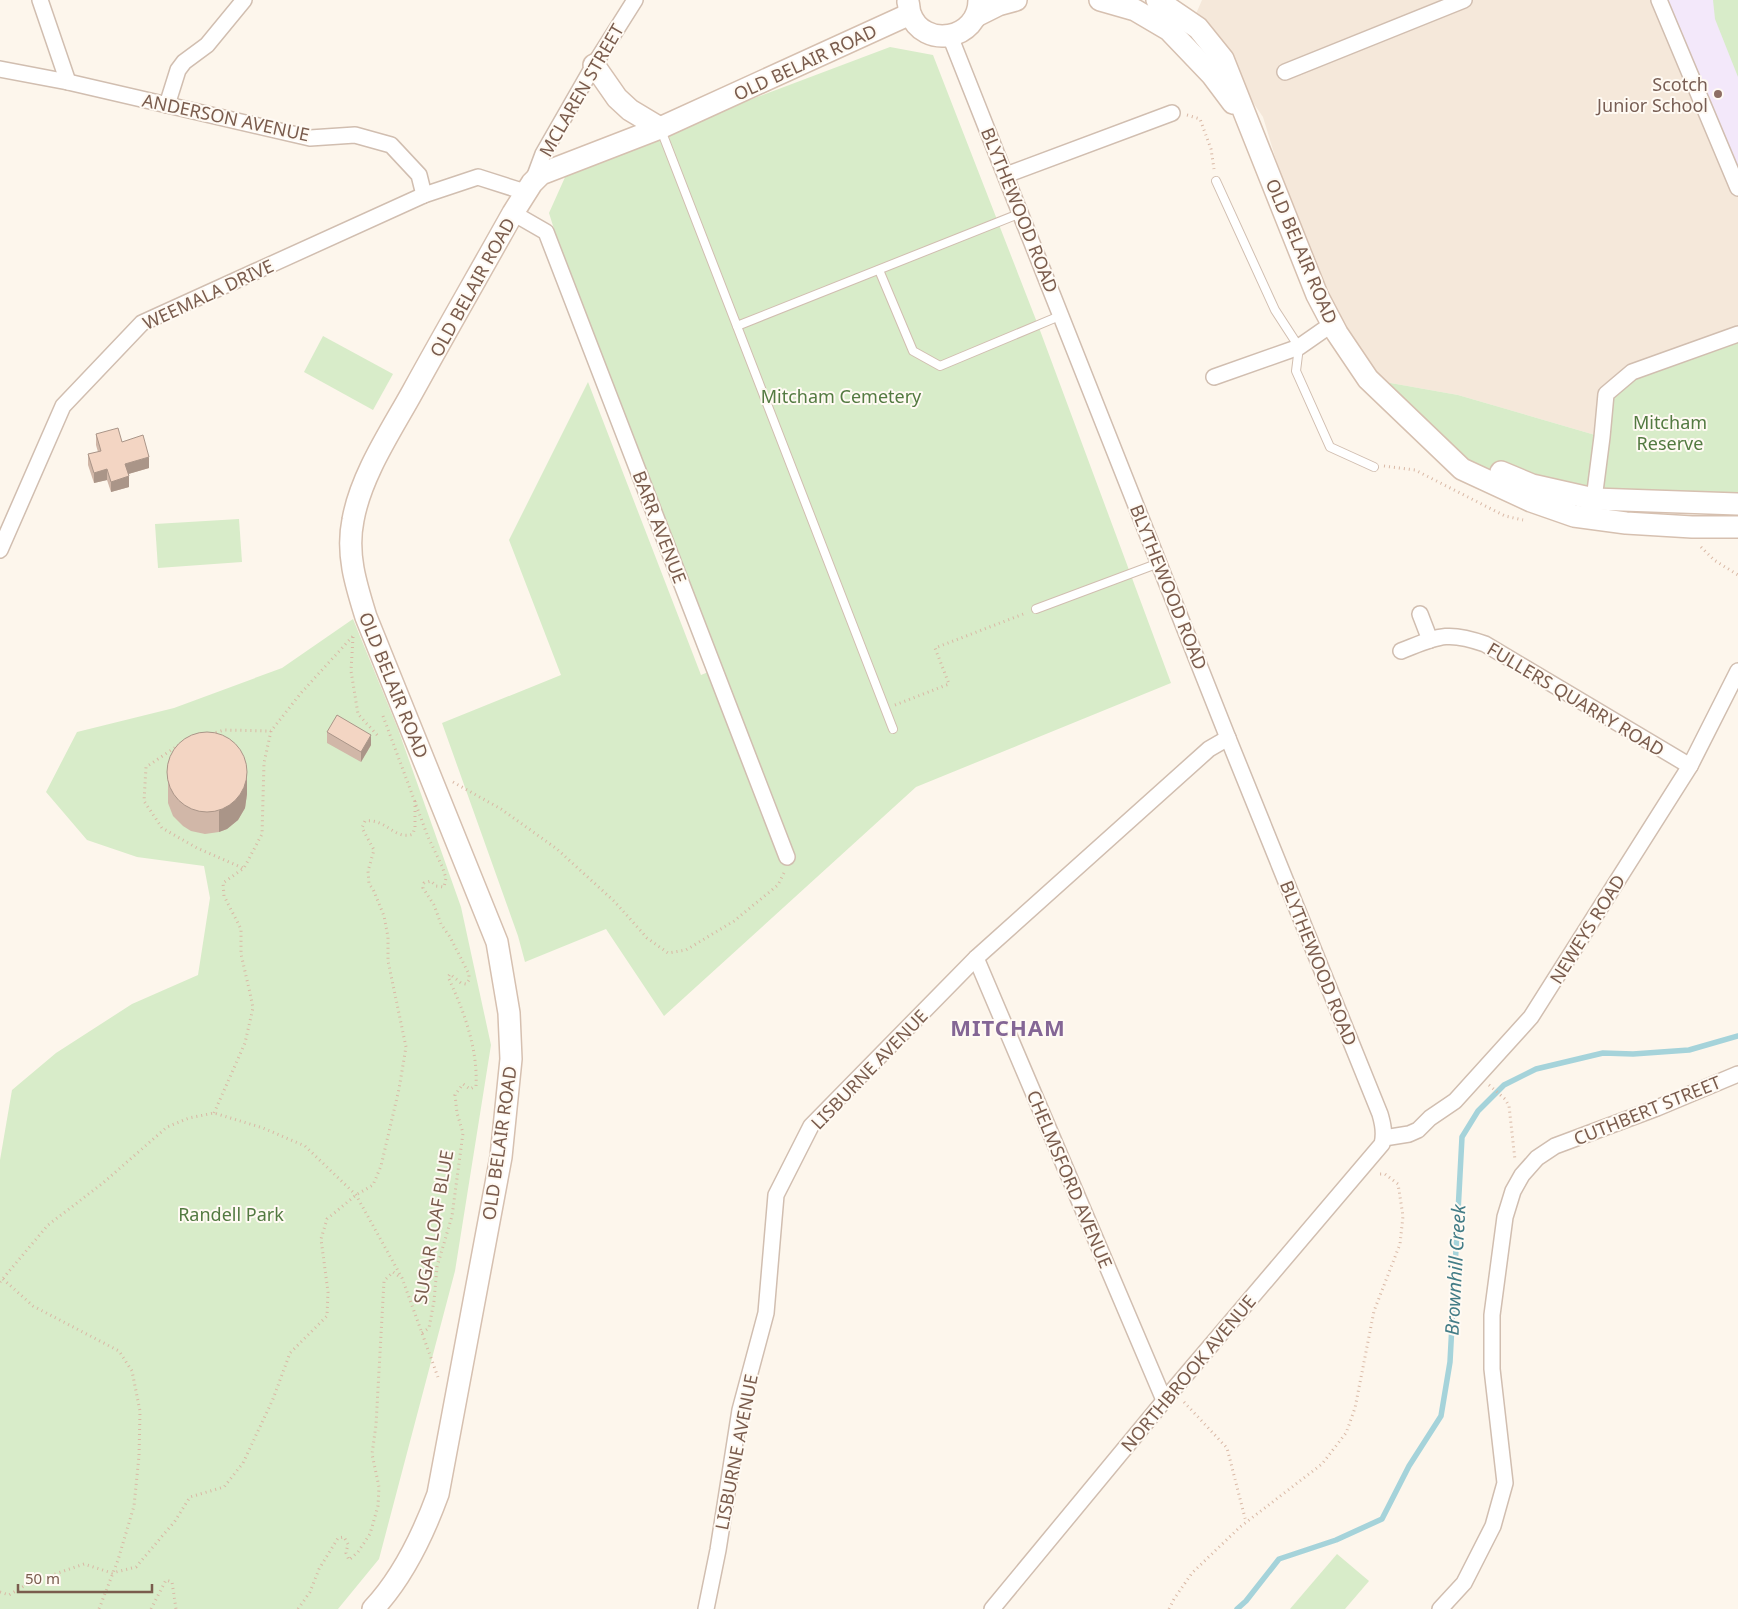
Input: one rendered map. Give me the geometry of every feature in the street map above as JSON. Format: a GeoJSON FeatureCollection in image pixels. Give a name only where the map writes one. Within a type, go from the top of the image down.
{"type":"FeatureCollection","features":[{"type":"Feature","properties":{"kind":"main road"},"geometry":{"type":"LineString","coordinates":[[909,7],[917,25],[926,32],[938,36],[950,36],[965,29],[978,8],[1016,0]]}},
{"type":"Feature","properties":{"kind":"main road","name":"OLD BELAIR ROAD"},"geometry":{"type":"LineString","coordinates":[[1100,0],[1135,10],[1169,30],[1212,75],[1248,123]]}},
{"type":"Feature","properties":{"kind":"main road","name":"OLD BELAIR ROAD"},"geometry":{"type":"LineString","coordinates":[[1157,0],[1198,28],[1223,59],[1317,296],[1332,324],[1368,379],[1428,438],[1473,461],[1626,522],[1692,527],[1738,527]]}},
{"type":"Feature","properties":{"kind":"main road","name":"OLD BELAIR ROAD"},"geometry":{"type":"LineString","coordinates":[[373,1609],[403,1569],[427,1524],[438,1494],[501,1157],[511,1059],[509,1013],[497,942],[366,617],[354,578],[351,550],[352,521],[362,486],[390,431],[513,213],[529,188],[541,174],[660,128],[909,7]]}},
{"type":"Feature","properties":{"kind":"main road"},"geometry":{"type":"LineString","coordinates":[[594,65],[617,98],[630,110],[660,128]]}},
{"type":"Feature","properties":{"kind":"main road","name":"OLD BELAIR ROAD"},"geometry":{"type":"LineString","coordinates":[[1592,508],[1738,504]]}},
{"type":"Feature","properties":{"kind":"street"},"geometry":{"type":"LineString","coordinates":[[40,0],[68,82]]}},
{"type":"Feature","properties":{"kind":"street"},"geometry":{"type":"LineString","coordinates":[[167,105],[178,70],[184,62],[207,44],[244,0]]}},
{"type":"Feature","properties":{"kind":"street","name":"MCLAREN STREET"},"geometry":{"type":"LineString","coordinates":[[529,188],[543,154],[634,0]]}},
{"type":"Feature","properties":{"kind":"street"},"geometry":{"type":"LineString","coordinates":[[1285,72],[1464,0]]}},
{"type":"Feature","properties":{"kind":"street"},"geometry":{"type":"LineString","coordinates":[[1659,0],[1738,188]]}},
{"type":"Feature","properties":{"kind":"street","name":"BLYTHEWOOD ROAD"},"geometry":{"type":"LineString","coordinates":[[950,36],[1228,738],[1380,1114],[1384,1126],[1384,1138]]}},
{"type":"Feature","properties":{"kind":"street","name":"ANDERSON AVENUE"},"geometry":{"type":"LineString","coordinates":[[0,69],[68,82],[310,138],[355,135],[391,145],[419,174],[424,195]]}},
{"type":"Feature","properties":{"kind":"street"},"geometry":{"type":"LineString","coordinates":[[1006,175],[1172,113]]}},
{"type":"Feature","properties":{"kind":"street","name":"WEEMALA DRIVE"},"geometry":{"type":"LineString","coordinates":[[0,550],[63,406],[142,323],[424,195],[478,177],[529,188]]}},
{"type":"Feature","properties":{"kind":"street","name":"BARR AVENUE"},"geometry":{"type":"LineString","coordinates":[[513,213],[546,232],[787,857]]}},
{"type":"Feature","properties":{"kind":"street"},"geometry":{"type":"LineString","coordinates":[[1214,378],[1299,347],[1332,324]]}},
{"type":"Feature","properties":{"kind":"street"},"geometry":{"type":"LineString","coordinates":[[1592,508],[1606,394],[1632,372],[1738,334]]}},
{"type":"Feature","properties":{"kind":"street"},"geometry":{"type":"LineString","coordinates":[[1420,614],[1430,640]]}},
{"type":"Feature","properties":{"kind":"street","name":"FULLERS QUARRY ROAD"},"geometry":{"type":"LineString","coordinates":[[1401,651],[1430,640],[1449,636],[1467,638],[1485,644],[1690,766]]}},
{"type":"Feature","properties":{"kind":"street","name":"NEWEYS ROAD"},"geometry":{"type":"LineString","coordinates":[[1384,1138],[1409,1134],[1418,1130],[1430,1118],[1455,1101],[1531,1017],[1690,766],[1738,671]]}},
{"type":"Feature","properties":{"kind":"street","name":"LISBURNE AVENUE"},"geometry":{"type":"LineString","coordinates":[[706,1609],[718,1550],[740,1410],[766,1313],[776,1194],[811,1126],[976,958],[1209,749],[1228,738]]}},
{"type":"Feature","properties":{"kind":"street","name":"CHELMSFORD AVENUE"},"geometry":{"type":"LineString","coordinates":[[976,958],[1169,1395]]}},
{"type":"Feature","properties":{"kind":"street","name":"CUTHBERT STREET"},"geometry":{"type":"LineString","coordinates":[[1440,1609],[1464,1583],[1493,1526],[1505,1482],[1492,1369],[1492,1315],[1506,1217],[1513,1191],[1526,1170],[1537,1158],[1555,1146],[1657,1108],[1738,1074]]}},
{"type":"Feature","properties":{"kind":"street","name":"NORTHBROOK AVENUE"},"geometry":{"type":"LineString","coordinates":[[992,1609],[1169,1395],[1382,1144],[1384,1138]]}},
{"type":"Feature","properties":{"kind":"lane"},"geometry":{"type":"LineString","coordinates":[[660,128],[893,729]]}},
{"type":"Feature","properties":{"kind":"lane"},"geometry":{"type":"LineString","coordinates":[[1216,181],[1275,310],[1299,347],[1296,371],[1330,447],[1374,467]]}},
{"type":"Feature","properties":{"kind":"lane"},"geometry":{"type":"LineString","coordinates":[[737,326],[1021,214]]}},
{"type":"Feature","properties":{"kind":"lane"},"geometry":{"type":"LineString","coordinates":[[879,270],[914,351],[940,366],[1062,315]]}},
{"type":"Feature","properties":{"kind":"lane"},"geometry":{"type":"LineString","coordinates":[[1036,609],[1159,563]]}},
{"type":"Feature","properties":{"kind":"path"},"geometry":{"type":"LineString","coordinates":[[1172,113],[1200,119],[1211,149],[1216,181]]}},
{"type":"Feature","properties":{"kind":"path"},"geometry":{"type":"LineString","coordinates":[[885,709],[949,684],[935,648],[1036,609]]}},
{"type":"Feature","properties":{"kind":"path"},"geometry":{"type":"LineString","coordinates":[[214,1113],[245,1043],[253,1008],[240,954],[241,929],[224,896],[224,883],[244,868],[262,834],[264,763],[271,731],[301,693],[353,636],[366,617]]}},
{"type":"Feature","properties":{"kind":"path"},"geometry":{"type":"LineString","coordinates":[[353,636],[356,644]]}},
{"type":"Feature","properties":{"kind":"path"},"geometry":{"type":"LineString","coordinates":[[353,636],[352,671],[358,714],[379,737]]}},
{"type":"Feature","properties":{"kind":"path","name":"SUGAR LOAF BLUE"},"geometry":{"type":"LineString","coordinates":[[381,709],[428,837],[446,878],[444,887],[436,886],[431,881],[424,882],[423,888],[434,905],[441,924],[450,937],[469,974],[466,984],[461,983],[450,974],[448,977],[462,1009],[474,1052],[477,1074],[476,1086],[470,1089],[463,1084],[455,1095],[457,1113],[463,1133],[452,1216],[437,1267],[429,1328],[422,1333]]}},
{"type":"Feature","properties":{"kind":"path"},"geometry":{"type":"LineString","coordinates":[[206,736],[224,730],[271,731]]}},
{"type":"Feature","properties":{"kind":"path"},"geometry":{"type":"LineString","coordinates":[[180,744],[146,767],[144,801],[162,828],[197,848],[244,868]]}},
{"type":"Feature","properties":{"kind":"path"},"geometry":{"type":"LineString","coordinates":[[426,766],[501,809],[557,849],[615,902],[647,938],[668,953],[686,950],[734,921],[778,886],[784,874],[787,857]]}},
{"type":"Feature","properties":{"kind":"path"},"geometry":{"type":"LineString","coordinates":[[0,1592],[9,1595],[29,1583],[84,1564],[112,1572],[136,1567],[175,1521],[190,1496],[224,1487],[243,1463],[273,1399],[290,1353],[327,1316],[328,1292],[321,1239],[327,1219],[356,1195],[373,1185],[381,1166],[400,1089],[406,1048],[388,962],[388,937],[384,916],[369,884],[368,871],[374,850],[362,828],[365,821],[371,820],[380,822],[401,836],[413,834],[416,800]]}},
{"type":"Feature","properties":{"kind":"path"},"geometry":{"type":"LineString","coordinates":[[1491,1087],[1505,1099],[1509,1106],[1514,1158],[1516,1164],[1526,1170]]}},
{"type":"Feature","properties":{"kind":"path"},"geometry":{"type":"LineString","coordinates":[[99,1609],[118,1560],[134,1506],[139,1456],[140,1411],[132,1371],[119,1351],[33,1306],[1,1280],[48,1225],[103,1182],[167,1127],[189,1118],[214,1113],[263,1128],[305,1146],[356,1195],[402,1278],[441,1384]]}},
{"type":"Feature","properties":{"kind":"path"},"geometry":{"type":"LineString","coordinates":[[1169,1609],[1192,1573],[1246,1522],[1322,1464],[1346,1433],[1355,1408],[1374,1311],[1400,1244],[1403,1216],[1398,1184],[1385,1174],[1356,1174]]}},
{"type":"Feature","properties":{"kind":"path","name":"SUGAR LOAF BLUE"},"geometry":{"type":"LineString","coordinates":[[298,1609],[310,1592],[319,1569],[338,1538],[344,1537],[348,1544],[346,1553],[349,1560],[358,1552],[370,1534],[378,1506],[379,1487],[372,1454],[376,1424],[384,1281],[393,1272],[402,1278]]}},
{"type":"Feature","properties":{"kind":"path"},"geometry":{"type":"LineString","coordinates":[[1169,1395],[1227,1448],[1246,1522]]}},
{"type":"Feature","properties":{"kind":"path"},"geometry":{"type":"LineString","coordinates":[[151,1609],[166,1580],[172,1582],[176,1609]]}},
{"type":"Feature","properties":{"kind":"shaded area"},"geometry":{"type":"Polygon","coordinates":[[[1202,0],[1659,0],[1738,188],[1738,334],[1602,437],[1458,395],[1368,379],[1317,295],[1263,117],[1223,59],[1192,23],[1202,0]]]}},
{"type":"Feature","properties":{"kind":"shaded area","name":"Scotch Junior School"},"geometry":{"type":"Polygon","coordinates":[[[1659,0],[1738,0],[1738,188],[1659,0]]]}},
{"type":"Feature","properties":{"kind":"green space"},"geometry":{"type":"Polygon","coordinates":[[[1713,0],[1738,0],[1738,77],[1715,19],[1713,0]]]}},
{"type":"Feature","properties":{"kind":"green space","name":"Mitcham Cemetery"},"geometry":{"type":"Polygon","coordinates":[[[890,47],[933,55],[1038,325],[1171,683],[916,787],[664,1016],[606,929],[525,962],[518,936],[442,723],[561,675],[509,540],[588,382],[701,675],[721,667],[558,242],[549,213],[566,175],[664,132],[890,47]]]}},
{"type":"Feature","properties":{"kind":"green space","name":"Mitcham Reserve"},"geometry":{"type":"Polygon","coordinates":[[[1738,334],[1738,504],[1677,502],[1462,469],[1368,379],[1458,395],[1602,437],[1606,394],[1632,372],[1738,334]]]}},
{"type":"Feature","properties":{"kind":"green space"},"geometry":{"type":"Polygon","coordinates":[[[323,336],[393,374],[373,410],[304,372],[323,336]]]}},
{"type":"Feature","properties":{"kind":"green space"},"geometry":{"type":"Polygon","coordinates":[[[239,519],[242,562],[158,568],[155,524],[239,519]]]}},
{"type":"Feature","properties":{"kind":"green space","name":"Randell Park"},"geometry":{"type":"Polygon","coordinates":[[[353,619],[398,729],[461,907],[491,1045],[455,1271],[379,1559],[338,1609],[0,1609],[0,1160],[12,1090],[56,1053],[132,1004],[198,975],[210,898],[204,866],[137,857],[87,840],[46,792],[77,732],[174,708],[282,668],[353,619]]]}},
{"type":"Feature","properties":{"kind":"green space"},"geometry":{"type":"Polygon","coordinates":[[[1337,1554],[1369,1581],[1345,1609],[1290,1609],[1337,1554]]]}},
{"type":"Feature","properties":{"kind":"building"},"geometry":{"type":"Polygon","coordinates":[[[118,428],[122,442],[143,435],[149,457],[125,464],[129,476],[111,482],[107,469],[94,473],[88,454],[101,451],[96,434],[118,428]]]}},
{"type":"Feature","properties":{"kind":"building"},"geometry":{"type":"Polygon","coordinates":[[[337,715],[371,735],[361,752],[327,732],[337,715]]]}},
{"type":"Feature","properties":{"kind":"building"},"geometry":{"type":"Polygon","coordinates":[[[207,732],[222,735],[235,744],[244,757],[247,772],[244,787],[235,800],[222,809],[207,812],[192,809],[179,800],[170,787],[167,772],[170,757],[179,744],[192,735],[207,732]]]}},
{"type":"Feature","properties":{"kind":"waterway","name":"Brownhill Creek"},"geometry":{"type":"LineString","coordinates":[[1237,1609],[1246,1601],[1279,1559],[1336,1540],[1382,1519],[1409,1466],[1441,1416],[1450,1362],[1462,1137],[1478,1111],[1504,1085],[1536,1069],[1603,1053],[1633,1054],[1689,1050],[1738,1036]]}},
{"type":"Feature","properties":{"kind":"place","name":"Scotch Junior School"},"geometry":{"type":"Point","coordinates":[1718,94]}},
{"type":"Feature","properties":{"kind":"district","name":"MITCHAM"},"geometry":{"type":"Point","coordinates":[1008,1027]}}]}
